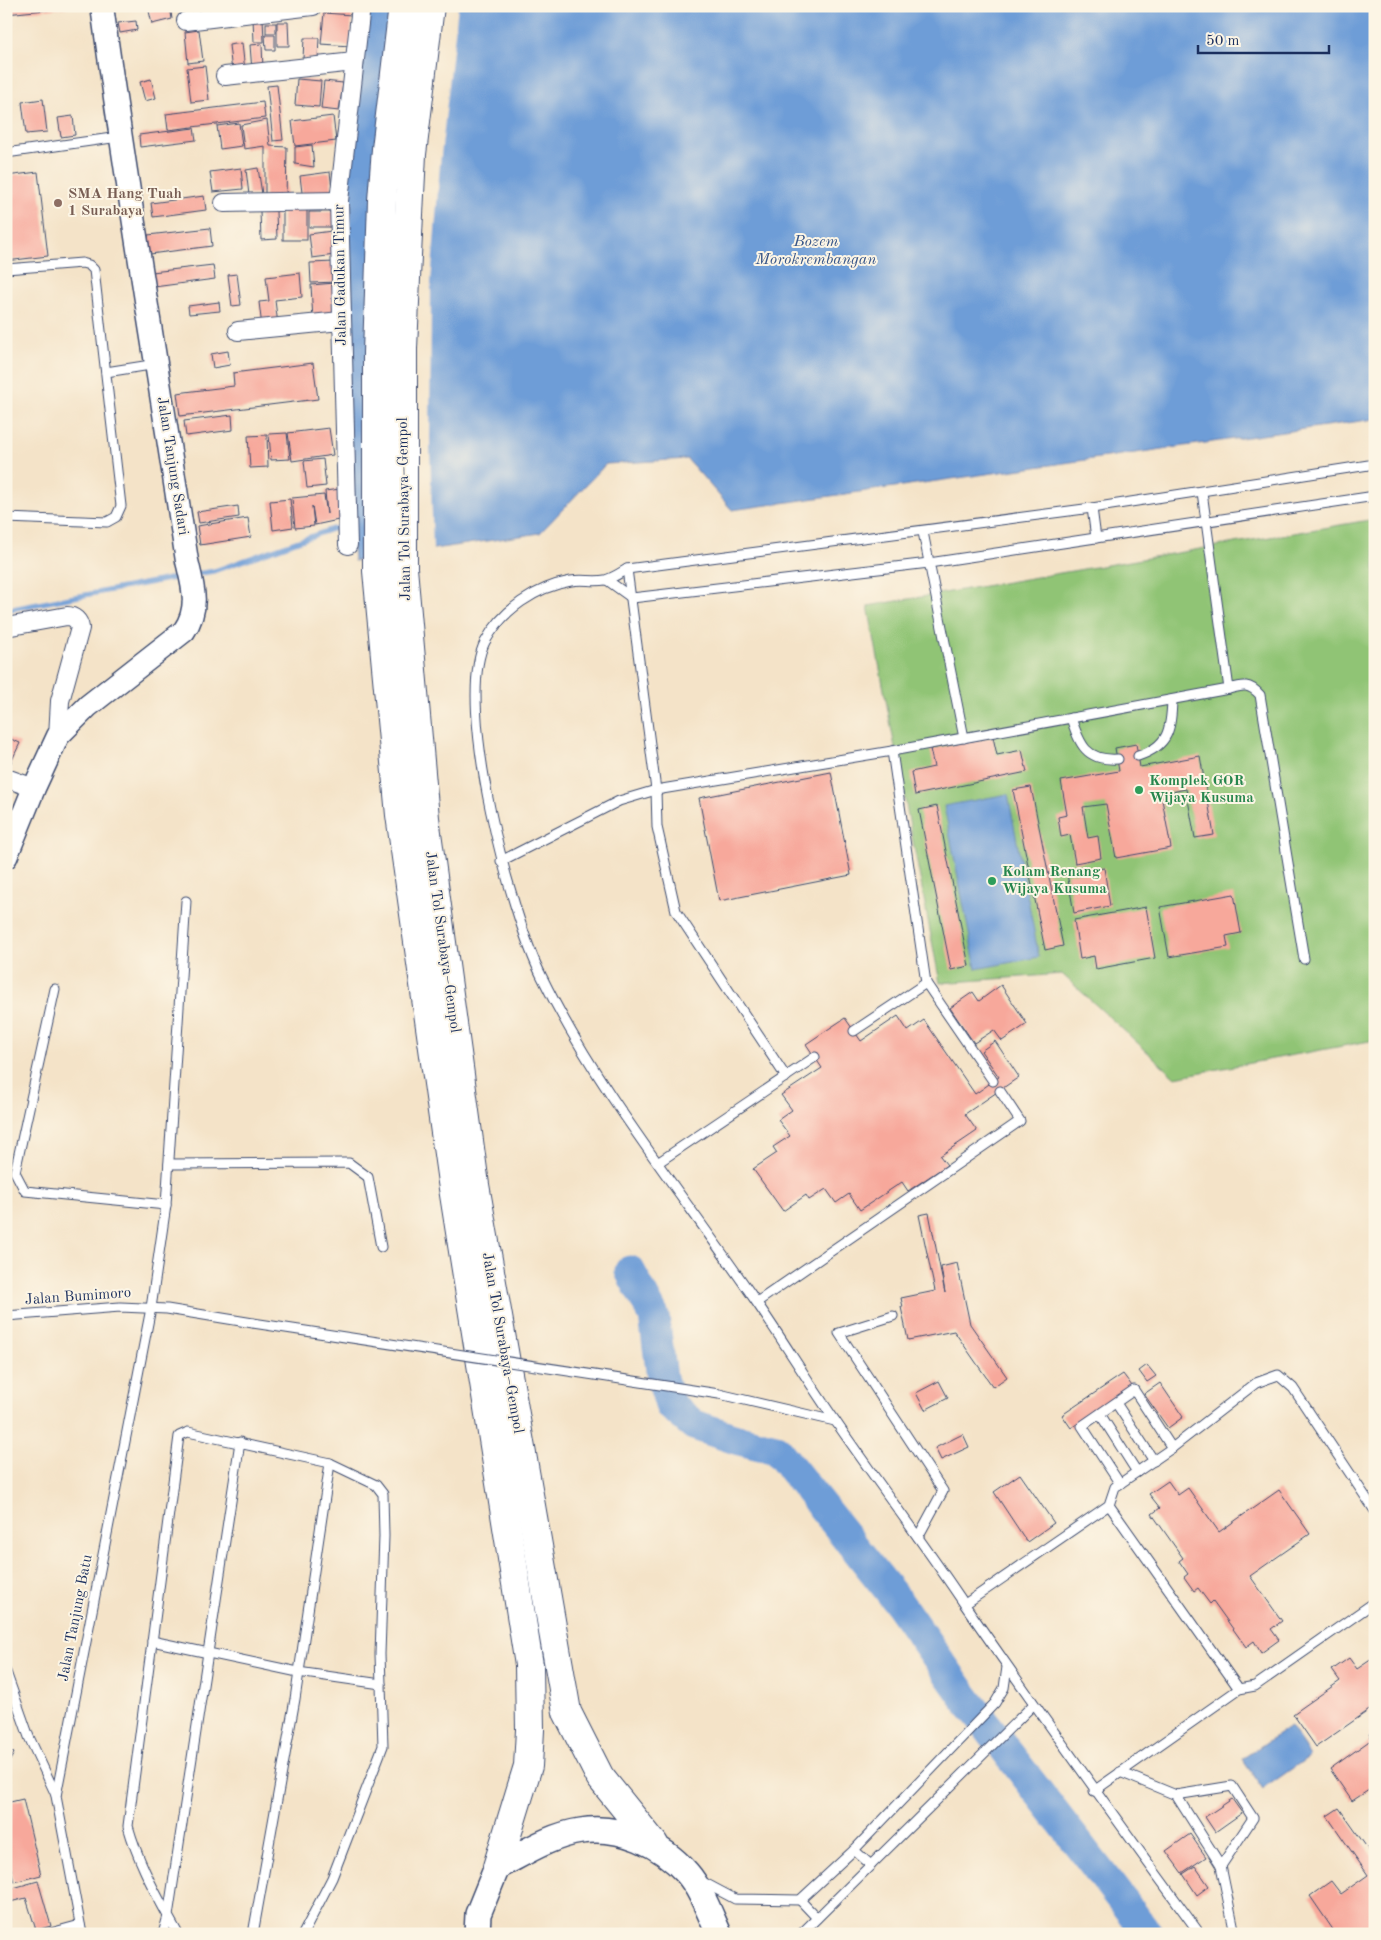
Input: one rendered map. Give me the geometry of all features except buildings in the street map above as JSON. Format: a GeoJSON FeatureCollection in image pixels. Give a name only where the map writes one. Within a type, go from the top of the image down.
{"type":"FeatureCollection","features":[{"type":"Feature","properties":{"kind":"highway","name":"Jalan Tol Surabaya–Gempol"},"geometry":{"type":"LineString","coordinates":[[403,6],[386,149],[382,200],[377,353],[390,570],[400,815],[452,1182],[529,1657],[530,1730],[528,1766],[497,1867]]}},
{"type":"Feature","properties":{"kind":"highway","name":"Jalan Tol Surabaya–Gempol"},"geometry":{"type":"LineString","coordinates":[[430,6],[412,154],[390,570],[426,818],[475,1185],[567,1712],[600,1777],[654,1844]]}},
{"type":"Feature","properties":{"kind":"main road"},"geometry":{"type":"LineString","coordinates":[[478,1924],[497,1867],[549,1840],[581,1831],[615,1832],[654,1844],[688,1874],[719,1934]]}},
{"type":"Feature","properties":{"kind":"street","name":"Jalan Tanjung Sadari"},"geometry":{"type":"LineString","coordinates":[[6,857],[34,788],[58,736],[88,706],[184,631],[191,621],[196,603],[187,561],[120,137],[102,6]]}},
{"type":"Feature","properties":{"kind":"street"},"geometry":{"type":"LineString","coordinates":[[186,21],[312,6]]}},
{"type":"Feature","properties":{"kind":"street","name":"Jalan Gadukan Timur"},"geometry":{"type":"LineString","coordinates":[[348,534],[339,201],[362,6]]}},
{"type":"Feature","properties":{"kind":"street"},"geometry":{"type":"LineString","coordinates":[[225,76],[354,62]]}},
{"type":"Feature","properties":{"kind":"street"},"geometry":{"type":"LineString","coordinates":[[224,203],[339,201]]}},
{"type":"Feature","properties":{"kind":"street"},"geometry":{"type":"LineString","coordinates":[[238,331],[341,321]]}},
{"type":"Feature","properties":{"kind":"street"},"geometry":{"type":"LineString","coordinates":[[6,626],[67,616],[71,616],[79,622],[80,628],[60,702],[58,736]]}},
{"type":"Feature","properties":{"kind":"street"},"geometry":{"type":"LineString","coordinates":[[6,778],[34,788]]}},
{"type":"Feature","properties":{"kind":"street"},"geometry":{"type":"LineString","coordinates":[[464,1934],[478,1924]]}},
{"type":"Feature","properties":{"kind":"lane"},"geometry":{"type":"LineString","coordinates":[[6,153],[120,137]]}},
{"type":"Feature","properties":{"kind":"lane"},"geometry":{"type":"LineString","coordinates":[[6,269],[82,263],[89,265],[94,270],[121,506],[116,517],[107,522],[6,518]]}},
{"type":"Feature","properties":{"kind":"lane"},"geometry":{"type":"LineString","coordinates":[[106,372],[157,364]]}},
{"type":"Feature","properties":{"kind":"lane"},"geometry":{"type":"LineString","coordinates":[[1200,1934],[1033,1705],[965,1604],[835,1421],[757,1302],[568,1028],[539,972],[501,861],[478,733],[476,676],[485,643],[511,608],[540,590],[572,581],[607,580],[627,569],[923,532],[1202,492],[1375,464]]}},
{"type":"Feature","properties":{"kind":"lane"},"geometry":{"type":"LineString","coordinates":[[1202,492],[1229,689]]}},
{"type":"Feature","properties":{"kind":"lane"},"geometry":{"type":"LineString","coordinates":[[607,580],[632,598],[929,563],[1375,496]]}},
{"type":"Feature","properties":{"kind":"lane"},"geometry":{"type":"LineString","coordinates":[[1092,508],[1096,538]]}},
{"type":"Feature","properties":{"kind":"lane"},"geometry":{"type":"LineString","coordinates":[[923,532],[964,738]]}},
{"type":"Feature","properties":{"kind":"lane"},"geometry":{"type":"LineString","coordinates":[[627,569],[656,790],[657,827],[676,911],[786,1077]]}},
{"type":"Feature","properties":{"kind":"lane"},"geometry":{"type":"LineString","coordinates":[[501,861],[620,801],[656,790],[892,751],[1172,700],[1229,689],[1244,684],[1252,686],[1260,695],[1304,959]]}},
{"type":"Feature","properties":{"kind":"lane"},"geometry":{"type":"LineString","coordinates":[[1138,756],[1152,752],[1164,741],[1171,724],[1172,700]]}},
{"type":"Feature","properties":{"kind":"lane"},"geometry":{"type":"LineString","coordinates":[[1072,718],[1079,742],[1092,755],[1104,760],[1118,759]]}},
{"type":"Feature","properties":{"kind":"lane"},"geometry":{"type":"LineString","coordinates":[[892,751],[926,983],[993,1081]]}},
{"type":"Feature","properties":{"kind":"lane","name":"Jalan Tanjung Batu"},"geometry":{"type":"LineString","coordinates":[[81,1930],[56,1796],[151,1308],[166,1205],[186,901]]}},
{"type":"Feature","properties":{"kind":"lane"},"geometry":{"type":"LineString","coordinates":[[854,1031],[926,983]]}},
{"type":"Feature","properties":{"kind":"lane"},"geometry":{"type":"LineString","coordinates":[[55,989],[15,1172],[17,1179],[26,1191],[166,1205]]}},
{"type":"Feature","properties":{"kind":"lane"},"geometry":{"type":"LineString","coordinates":[[659,1162],[815,1057]]}},
{"type":"Feature","properties":{"kind":"lane"},"geometry":{"type":"LineString","coordinates":[[757,1302],[1020,1121],[1000,1090]]}},
{"type":"Feature","properties":{"kind":"lane"},"geometry":{"type":"LineString","coordinates":[[169,1164],[349,1163],[368,1177],[381,1247]]}},
{"type":"Feature","properties":{"kind":"lane","name":"Jalan Bumimoro"},"geometry":{"type":"LineString","coordinates":[[6,1316],[120,1307],[151,1308],[720,1394],[835,1421]]}},
{"type":"Feature","properties":{"kind":"lane"},"geometry":{"type":"LineString","coordinates":[[894,1316],[839,1333],[943,1491],[918,1537]]}},
{"type":"Feature","properties":{"kind":"lane"},"geometry":{"type":"LineString","coordinates":[[965,1604],[1110,1505],[1116,1487],[1172,1448],[1256,1383],[1278,1375],[1293,1388],[1375,1511]]}},
{"type":"Feature","properties":{"kind":"lane"},"geometry":{"type":"LineString","coordinates":[[1120,1484],[1082,1426],[1134,1390],[1172,1448]]}},
{"type":"Feature","properties":{"kind":"lane"},"geometry":{"type":"LineString","coordinates":[[1116,1403],[1154,1461]]}},
{"type":"Feature","properties":{"kind":"lane"},"geometry":{"type":"LineString","coordinates":[[1100,1414],[1137,1472]]}},
{"type":"Feature","properties":{"kind":"lane"},"geometry":{"type":"LineString","coordinates":[[178,1934],[154,1890],[133,1844],[128,1826],[179,1436],[188,1432],[330,1463],[376,1486],[383,1494],[384,1536],[380,1654],[383,1746],[332,1878],[303,1934]]}},
{"type":"Feature","properties":{"kind":"lane"},"geometry":{"type":"LineString","coordinates":[[163,1934],[168,1916],[240,1442]]}},
{"type":"Feature","properties":{"kind":"lane"},"geometry":{"type":"LineString","coordinates":[[253,1934],[298,1672],[330,1463]]}},
{"type":"Feature","properties":{"kind":"lane"},"geometry":{"type":"LineString","coordinates":[[1110,1505],[1239,1689]]}},
{"type":"Feature","properties":{"kind":"lane"},"geometry":{"type":"LineString","coordinates":[[1094,1791],[1239,1689],[1255,1686],[1375,1602]]}},
{"type":"Feature","properties":{"kind":"lane"},"geometry":{"type":"LineString","coordinates":[[152,1642],[298,1672],[381,1684]]}},
{"type":"Feature","properties":{"kind":"lane"},"geometry":{"type":"LineString","coordinates":[[688,1874],[735,1899],[800,1900],[854,1850],[995,1703],[1004,1688],[1007,1666]]}},
{"type":"Feature","properties":{"kind":"lane"},"geometry":{"type":"LineString","coordinates":[[6,1672],[29,1737],[56,1796]]}},
{"type":"Feature","properties":{"kind":"lane"},"geometry":{"type":"LineString","coordinates":[[801,1934],[1033,1705]]}},
{"type":"Feature","properties":{"kind":"lane"},"geometry":{"type":"LineString","coordinates":[[1120,1772],[1176,1795],[1232,1786],[1253,1818],[1221,1866]]}},
{"type":"Feature","properties":{"kind":"lane"},"geometry":{"type":"LineString","coordinates":[[1176,1795],[1221,1866],[1235,1934]]}},
{"type":"Feature","properties":{"kind":"lane"},"geometry":{"type":"LineString","coordinates":[[854,1850],[870,1865]]}},
{"type":"Feature","properties":{"kind":"lane"},"geometry":{"type":"LineString","coordinates":[[800,1900],[817,1918]]}},
{"type":"Feature","properties":{"kind":"lane"},"geometry":{"type":"LineString","coordinates":[[47,1934],[81,1930]]}},
{"type":"Feature","properties":{"kind":"green space","name":"Komplek GOR Wijaya Kusuma"},"geometry":{"type":"Polygon","coordinates":[[[1375,519],[1375,1040],[1175,1077],[1062,974],[940,983],[868,606],[1375,519]]]}},
{"type":"Feature","properties":{"kind":"water","name":"Bozem Morokrembangan"},"geometry":{"type":"Polygon","coordinates":[[[368,6],[1375,6],[1375,419],[732,510],[687,459],[606,464],[540,533],[354,561],[351,527],[342,208],[368,6]]]}},
{"type":"Feature","properties":{"kind":"water","name":"Kolam Renang Wijaya Kusuma"},"geometry":{"type":"Polygon","coordinates":[[[1008,794],[1039,957],[976,969],[944,806],[1008,794]]]}},
{"type":"Feature","properties":{"kind":"water"},"geometry":{"type":"Polygon","coordinates":[[[1290,1726],[1310,1756],[1263,1789],[1242,1759],[1290,1726]]]}},
{"type":"Feature","properties":{"kind":"pier"},"geometry":{"type":"Polygon","coordinates":[[[394,6],[458,6],[440,164],[431,282],[430,446],[433,552],[396,557],[394,6]]]}},
{"type":"Feature","properties":{"kind":"waterway"},"geometry":{"type":"LineString","coordinates":[[196,574],[214,571],[332,529],[345,527]]}},
{"type":"Feature","properties":{"kind":"waterway"},"geometry":{"type":"LineString","coordinates":[[6,610],[185,576]]}},
{"type":"Feature","properties":{"kind":"waterway"},"geometry":{"type":"LineString","coordinates":[[630,1271],[654,1316],[662,1378],[670,1405],[694,1425],[739,1440],[776,1449],[896,1599],[964,1696],[1148,1934]]}},
{"type":"Feature","properties":{"kind":"place","name":"SMA Hang Tuah 1 Surabaya"},"geometry":{"type":"Point","coordinates":[58,203]}},
{"type":"Feature","properties":{"kind":"place","name":"Komplek GOR Wijaya Kusuma"},"geometry":{"type":"Point","coordinates":[1139,790]}},
{"type":"Feature","properties":{"kind":"place","name":"Kolam Renang Wijaya Kusuma"},"geometry":{"type":"Point","coordinates":[992,881]}}]}
